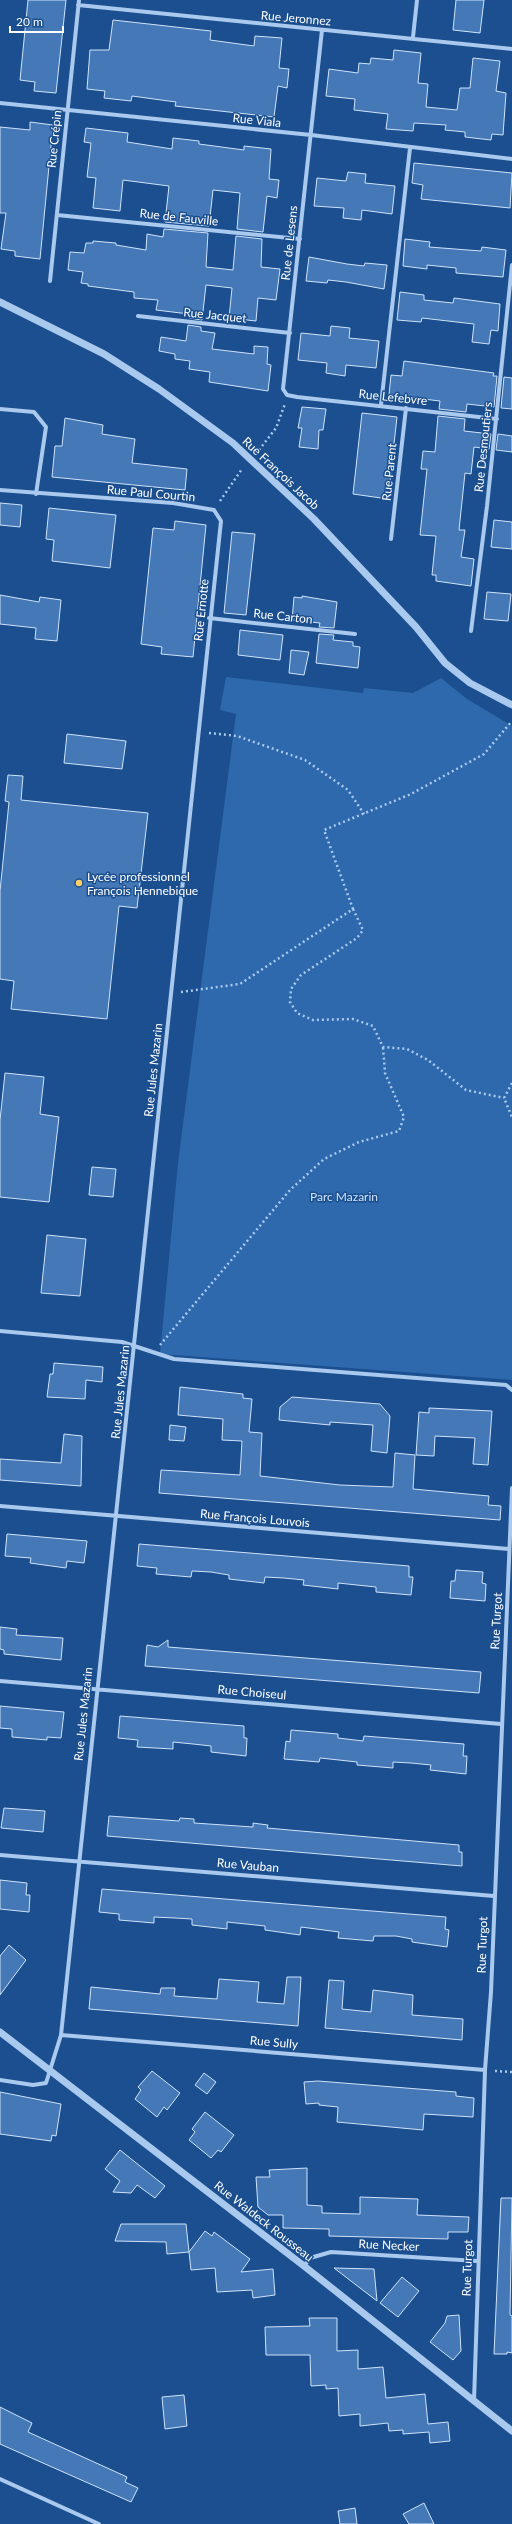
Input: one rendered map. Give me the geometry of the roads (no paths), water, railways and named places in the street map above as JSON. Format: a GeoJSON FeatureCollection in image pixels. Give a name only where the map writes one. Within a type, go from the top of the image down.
{"type":"FeatureCollection","features":[{"type":"Feature","properties":{"kind":"street","name":"Rue Crépin"},"geometry":{"type":"LineString","coordinates":[[50,281],[79,0]]}},
{"type":"Feature","properties":{"kind":"street"},"geometry":{"type":"LineString","coordinates":[[413,37],[417,0]]}},
{"type":"Feature","properties":{"kind":"street","name":"Rue Jeronnez"},"geometry":{"type":"LineString","coordinates":[[78,6],[322,30],[413,37],[512,48]]}},
{"type":"Feature","properties":{"kind":"street","name":"Rue de Lesens"},"geometry":{"type":"LineString","coordinates":[[287,394],[284,389],[322,30]]}},
{"type":"Feature","properties":{"kind":"street","name":"Rue Viala"},"geometry":{"type":"LineString","coordinates":[[0,103],[311,135],[512,160]]}},
{"type":"Feature","properties":{"kind":"street"},"geometry":{"type":"LineString","coordinates":[[381,405],[410,148]]}},
{"type":"Feature","properties":{"kind":"street","name":"Rue de Fauville"},"geometry":{"type":"LineString","coordinates":[[57,215],[300,239]]}},
{"type":"Feature","properties":{"kind":"street","name":"Rue Desmoutiers"},"geometry":{"type":"LineString","coordinates":[[471,631],[497,419],[512,265]]}},
{"type":"Feature","properties":{"kind":"street","name":"Rue François Jacob"},"geometry":{"type":"LineString","coordinates":[[0,302],[104,354],[159,389],[233,443],[314,519],[416,627],[446,663],[470,683],[512,705]]}},
{"type":"Feature","properties":{"kind":"street","name":"Rue Jacquet"},"geometry":{"type":"LineString","coordinates":[[138,316],[290,333]]}},
{"type":"Feature","properties":{"kind":"street","name":"Rue Lefebvre"},"geometry":{"type":"LineString","coordinates":[[287,394],[497,419]]}},
{"type":"Feature","properties":{"kind":"street","name":"Rue Parent"},"geometry":{"type":"LineString","coordinates":[[391,539],[406,408]]}},
{"type":"Feature","properties":{"kind":"street"},"geometry":{"type":"LineString","coordinates":[[0,409],[34,412],[46,427],[36,494]]}},
{"type":"Feature","properties":{"kind":"street","name":"Rue Paul Courtin"},"geometry":{"type":"LineString","coordinates":[[0,490],[36,494],[173,503],[214,510]]}},
{"type":"Feature","properties":{"kind":"street","name":"Rue Ernotte"},"geometry":{"type":"LineString","coordinates":[[200,715],[209,618],[221,521],[214,510]]}},
{"type":"Feature","properties":{"kind":"street","name":"Rue Carton"},"geometry":{"type":"LineString","coordinates":[[209,618],[355,634]]}},
{"type":"Feature","properties":{"kind":"street","name":"Rue Jules Mazarin"},"geometry":{"type":"LineString","coordinates":[[0,2080],[33,2085],[46,2083],[61,2035],[96,1688],[117,1516],[135,1347],[200,715]]}},
{"type":"Feature","properties":{"kind":"street"},"geometry":{"type":"LineString","coordinates":[[0,1331],[122,1342],[174,1360],[506,1385],[512,1390]]}},
{"type":"Feature","properties":{"kind":"street","name":"Rue Turgot"},"geometry":{"type":"LineString","coordinates":[[474,2402],[477,2261],[485,2070],[491,1992],[512,1488]]}},
{"type":"Feature","properties":{"kind":"street","name":"Rue François Louvois"},"geometry":{"type":"LineString","coordinates":[[0,1506],[509,1549]]}},
{"type":"Feature","properties":{"kind":"street","name":"Rue Choiseul"},"geometry":{"type":"LineString","coordinates":[[0,1681],[96,1688],[501,1724]]}},
{"type":"Feature","properties":{"kind":"street","name":"Rue Vauban"},"geometry":{"type":"LineString","coordinates":[[0,1855],[494,1896]]}},
{"type":"Feature","properties":{"kind":"street","name":"Rue Waldeck Rousseau"},"geometry":{"type":"LineString","coordinates":[[0,2032],[304,2266],[512,2431]]}},
{"type":"Feature","properties":{"kind":"street","name":"Rue Sully"},"geometry":{"type":"LineString","coordinates":[[61,2035],[485,2070]]}},
{"type":"Feature","properties":{"kind":"street","name":"Rue Necker"},"geometry":{"type":"LineString","coordinates":[[304,2266],[310,2258],[331,2252],[477,2261]]}},
{"type":"Feature","properties":{"kind":"street"},"geometry":{"type":"LineString","coordinates":[[0,2479],[99,2524]]}},
{"type":"Feature","properties":{"kind":"place","name":"Lycée professionnel François Hennebique"},"geometry":{"type":"Point","coordinates":[79,883]}},
{"type":"Feature","properties":{"kind":"park label","name":"Parc Mazarin"},"geometry":{"type":"Point","coordinates":[344,1196]}}]}
